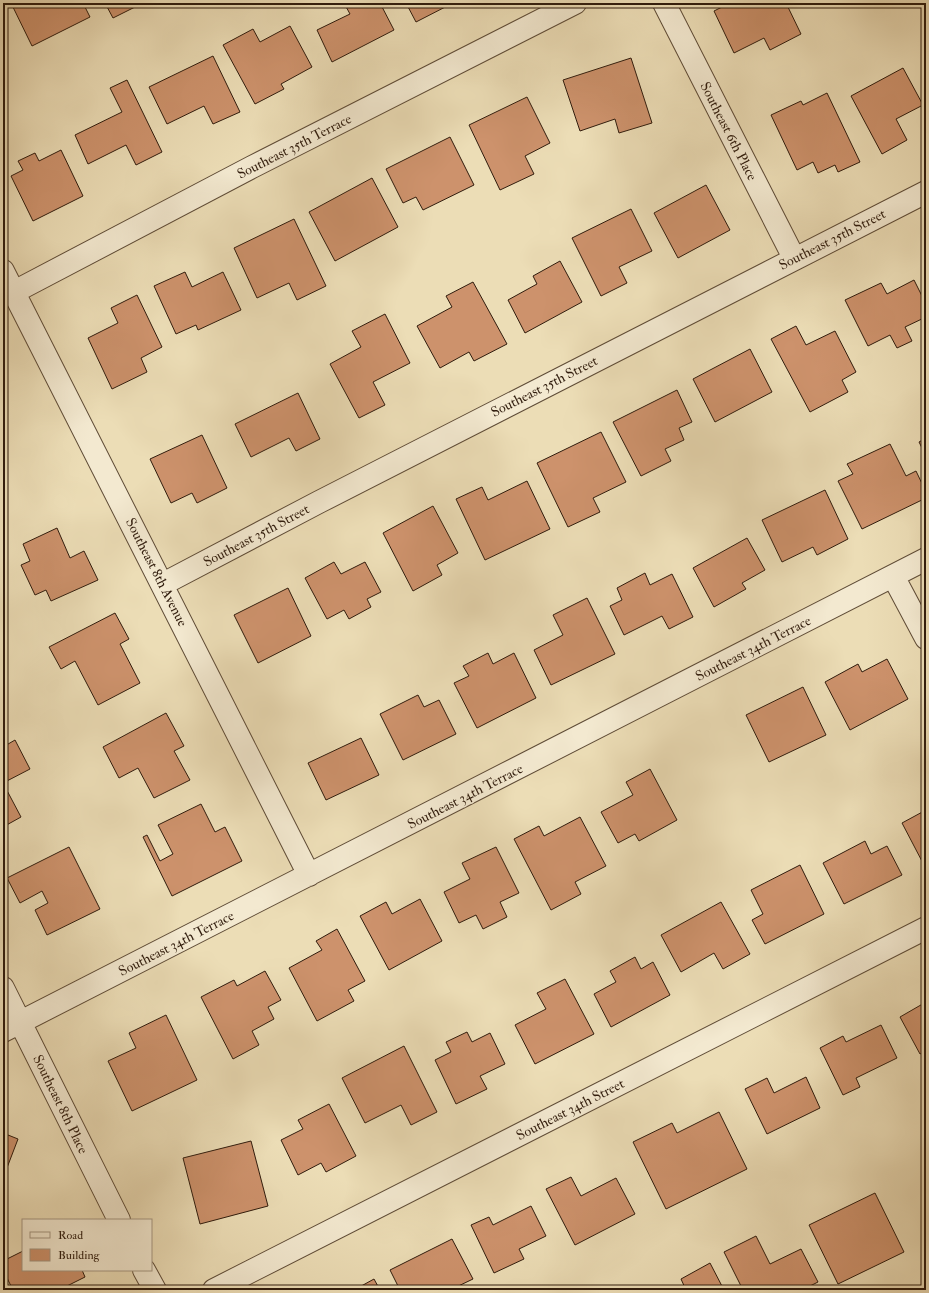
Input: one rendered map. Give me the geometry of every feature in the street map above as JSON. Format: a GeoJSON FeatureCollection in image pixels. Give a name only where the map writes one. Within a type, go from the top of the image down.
{"type":"FeatureCollection","features":[{"type":"Feature","properties":{"kind":"street","name":"Southeast 35th Terrace"},"geometry":{"type":"LineString","coordinates":[[14,292],[252,167],[575,3]]}},
{"type":"Feature","properties":{"kind":"street","name":"Southeast 6th Place"},"geometry":{"type":"LineString","coordinates":[[664,3],[794,258]]}},
{"type":"Feature","properties":{"kind":"street","name":"Southeast 35th Street"},"geometry":{"type":"LineString","coordinates":[[163,584],[326,498],[926,192]]}},
{"type":"Feature","properties":{"kind":"street","name":"Southeast 8th Avenue"},"geometry":{"type":"LineString","coordinates":[[3,271],[310,874]]}},
{"type":"Feature","properties":{"kind":"street","name":"Southeast 34th Terrace"},"geometry":{"type":"LineString","coordinates":[[12,1027],[926,559]]}},
{"type":"Feature","properties":{"kind":"street"},"geometry":{"type":"LineString","coordinates":[[893,576],[926,638]]}},
{"type":"Feature","properties":{"kind":"street","name":"Southeast 34th Street"},"geometry":{"type":"LineString","coordinates":[[214,1290],[926,928]]}},
{"type":"Feature","properties":{"kind":"street","name":"Southeast 8th Place"},"geometry":{"type":"LineString","coordinates":[[3,988],[12,1027],[118,1219]]}},
{"type":"Feature","properties":{"kind":"street"},"geometry":{"type":"LineString","coordinates":[[145,1271],[155,1290]]}},
{"type":"Feature","properties":{"kind":"building"},"geometry":{"type":"Polygon","coordinates":[[[11,3],[83,3],[90,17],[32,46],[11,3]]]}},
{"type":"Feature","properties":{"kind":"building"},"geometry":{"type":"Polygon","coordinates":[[[105,3],[133,3],[135,7],[113,18],[105,3]]]}},
{"type":"Feature","properties":{"kind":"building"},"geometry":{"type":"Polygon","coordinates":[[[344,3],[380,3],[394,30],[332,62],[317,30],[350,14],[344,3]]]}},
{"type":"Feature","properties":{"kind":"building"},"geometry":{"type":"Polygon","coordinates":[[[406,3],[453,3],[416,22],[406,3]]]}},
{"type":"Feature","properties":{"kind":"building"},"geometry":{"type":"Polygon","coordinates":[[[730,3],[786,3],[801,34],[770,50],[764,38],[734,53],[714,11],[730,3]]]}},
{"type":"Feature","properties":{"kind":"building"},"geometry":{"type":"Polygon","coordinates":[[[290,26],[312,67],[281,84],[284,89],[255,104],[223,45],[253,29],[260,42],[290,26]]]}},
{"type":"Feature","properties":{"kind":"building"},"geometry":{"type":"Polygon","coordinates":[[[213,56],[240,112],[213,124],[204,106],[167,124],[149,87],[213,56]]]}},
{"type":"Feature","properties":{"kind":"building"},"geometry":{"type":"Polygon","coordinates":[[[631,58],[652,123],[619,133],[615,119],[580,131],[563,80],[631,58]]]}},
{"type":"Feature","properties":{"kind":"building"},"geometry":{"type":"Polygon","coordinates":[[[903,68],[923,105],[896,119],[907,140],[882,154],[851,96],[903,68]]]}},
{"type":"Feature","properties":{"kind":"building"},"geometry":{"type":"Polygon","coordinates":[[[127,80],[162,152],[136,165],[126,145],[88,164],[75,135],[122,112],[110,88],[127,80]]]}},
{"type":"Feature","properties":{"kind":"building"},"geometry":{"type":"Polygon","coordinates":[[[827,93],[860,162],[838,172],[835,165],[818,173],[813,162],[797,170],[771,115],[801,101],[803,105],[827,93]]]}},
{"type":"Feature","properties":{"kind":"building"},"geometry":{"type":"Polygon","coordinates":[[[527,97],[550,143],[525,156],[534,174],[500,190],[469,125],[527,97]]]}},
{"type":"Feature","properties":{"kind":"building"},"geometry":{"type":"Polygon","coordinates":[[[450,137],[474,185],[423,210],[416,197],[403,203],[386,169],[450,137]]]}},
{"type":"Feature","properties":{"kind":"building"},"geometry":{"type":"Polygon","coordinates":[[[61,150],[83,196],[33,221],[11,176],[23,170],[18,161],[35,153],[39,161],[61,150]]]}},
{"type":"Feature","properties":{"kind":"building"},"geometry":{"type":"Polygon","coordinates":[[[372,178],[398,227],[335,261],[309,212],[372,178]]]}},
{"type":"Feature","properties":{"kind":"building"},"geometry":{"type":"Polygon","coordinates":[[[706,185],[730,230],[678,258],[654,213],[706,185]]]}},
{"type":"Feature","properties":{"kind":"building"},"geometry":{"type":"Polygon","coordinates":[[[631,209],[652,251],[619,267],[627,283],[601,296],[572,238],[631,209]]]}},
{"type":"Feature","properties":{"kind":"building"},"geometry":{"type":"Polygon","coordinates":[[[294,219],[326,286],[297,300],[289,283],[257,298],[234,248],[294,219]]]}},
{"type":"Feature","properties":{"kind":"building"},"geometry":{"type":"Polygon","coordinates":[[[560,261],[582,302],[525,333],[508,300],[537,284],[533,276],[560,261]]]}},
{"type":"Feature","properties":{"kind":"building"},"geometry":{"type":"Polygon","coordinates":[[[185,272],[192,287],[223,272],[241,310],[198,330],[196,325],[176,334],[154,286],[185,272]]]}},
{"type":"Feature","properties":{"kind":"building"},"geometry":{"type":"Polygon","coordinates":[[[914,280],[926,304],[926,317],[905,327],[912,341],[897,348],[890,335],[868,346],[845,300],[881,283],[887,294],[914,280]]]}},
{"type":"Feature","properties":{"kind":"building"},"geometry":{"type":"Polygon","coordinates":[[[473,282],[507,344],[474,361],[469,352],[440,368],[417,326],[452,307],[446,296],[473,282]]]}},
{"type":"Feature","properties":{"kind":"building"},"geometry":{"type":"Polygon","coordinates":[[[137,295],[162,347],[141,358],[147,372],[112,389],[88,338],[118,323],[111,308],[137,295]]]}},
{"type":"Feature","properties":{"kind":"building"},"geometry":{"type":"Polygon","coordinates":[[[385,314],[410,363],[373,382],[385,405],[359,418],[330,364],[361,347],[352,331],[385,314]]]}},
{"type":"Feature","properties":{"kind":"building"},"geometry":{"type":"Polygon","coordinates":[[[796,326],[806,345],[835,331],[856,372],[842,380],[848,392],[810,412],[771,339],[796,326]]]}},
{"type":"Feature","properties":{"kind":"building"},"geometry":{"type":"Polygon","coordinates":[[[750,349],[772,392],[715,422],[693,379],[750,349]]]}},
{"type":"Feature","properties":{"kind":"building"},"geometry":{"type":"Polygon","coordinates":[[[677,390],[692,422],[679,428],[684,440],[665,449],[671,461],[641,476],[613,422],[677,390]]]}},
{"type":"Feature","properties":{"kind":"building"},"geometry":{"type":"Polygon","coordinates":[[[298,393],[320,439],[296,451],[289,438],[251,457],[235,424],[298,393]]]}},
{"type":"Feature","properties":{"kind":"building"},"geometry":{"type":"Polygon","coordinates":[[[601,432],[626,482],[593,498],[600,512],[568,527],[537,463],[601,432]]]}},
{"type":"Feature","properties":{"kind":"building"},"geometry":{"type":"Polygon","coordinates":[[[202,435],[227,488],[197,503],[192,493],[171,503],[150,459],[202,435]]]}},
{"type":"Feature","properties":{"kind":"building"},"geometry":{"type":"Polygon","coordinates":[[[926,438],[926,456],[919,442],[926,438]]]}},
{"type":"Feature","properties":{"kind":"building"},"geometry":{"type":"Polygon","coordinates":[[[890,444],[906,476],[916,471],[926,492],[926,498],[862,529],[838,481],[853,474],[847,464],[890,444]]]}},
{"type":"Feature","properties":{"kind":"building"},"geometry":{"type":"Polygon","coordinates":[[[527,481],[550,529],[485,560],[456,499],[482,487],[488,500],[527,481]]]}},
{"type":"Feature","properties":{"kind":"building"},"geometry":{"type":"Polygon","coordinates":[[[825,490],[848,539],[817,555],[813,547],[782,562],[762,520],[825,490]]]}},
{"type":"Feature","properties":{"kind":"building"},"geometry":{"type":"Polygon","coordinates":[[[433,506],[458,553],[437,565],[442,575],[413,591],[383,533],[433,506]]]}},
{"type":"Feature","properties":{"kind":"building"},"geometry":{"type":"Polygon","coordinates":[[[57,528],[70,558],[84,551],[98,580],[51,601],[46,590],[35,595],[21,565],[30,561],[23,544],[57,528]]]}},
{"type":"Feature","properties":{"kind":"building"},"geometry":{"type":"Polygon","coordinates":[[[747,538],[765,570],[742,583],[746,589],[714,607],[693,568],[747,538]]]}},
{"type":"Feature","properties":{"kind":"building"},"geometry":{"type":"Polygon","coordinates":[[[334,562],[341,574],[365,562],[381,592],[367,599],[371,607],[349,619],[344,610],[327,619],[305,578],[334,562]]]}},
{"type":"Feature","properties":{"kind":"building"},"geometry":{"type":"Polygon","coordinates":[[[645,573],[650,585],[672,574],[693,617],[669,629],[662,616],[624,635],[610,606],[622,600],[617,588],[645,573]]]}},
{"type":"Feature","properties":{"kind":"building"},"geometry":{"type":"Polygon","coordinates":[[[288,588],[311,636],[258,663],[234,615],[288,588]]]}},
{"type":"Feature","properties":{"kind":"building"},"geometry":{"type":"Polygon","coordinates":[[[587,598],[615,654],[551,685],[534,650],[563,635],[553,615],[587,598]]]}},
{"type":"Feature","properties":{"kind":"building"},"geometry":{"type":"Polygon","coordinates":[[[115,613],[129,639],[120,644],[140,683],[98,705],[75,661],[61,669],[49,647],[115,613]]]}},
{"type":"Feature","properties":{"kind":"building"},"geometry":{"type":"Polygon","coordinates":[[[488,653],[493,664],[514,653],[536,698],[477,728],[454,683],[469,676],[463,666],[488,653]]]}},
{"type":"Feature","properties":{"kind":"building"},"geometry":{"type":"Polygon","coordinates":[[[887,659],[908,699],[850,730],[825,682],[858,664],[862,672],[887,659]]]}},
{"type":"Feature","properties":{"kind":"building"},"geometry":{"type":"Polygon","coordinates":[[[803,687],[826,735],[769,762],[746,715],[803,687]]]}},
{"type":"Feature","properties":{"kind":"building"},"geometry":{"type":"Polygon","coordinates":[[[418,695],[424,707],[439,700],[456,734],[403,760],[380,714],[418,695]]]}},
{"type":"Feature","properties":{"kind":"building"},"geometry":{"type":"Polygon","coordinates":[[[166,713],[184,746],[174,751],[190,780],[154,798],[138,768],[119,778],[103,747],[166,713]]]}},
{"type":"Feature","properties":{"kind":"building"},"geometry":{"type":"Polygon","coordinates":[[[361,738],[379,775],[326,800],[308,763],[361,738]]]}},
{"type":"Feature","properties":{"kind":"building"},"geometry":{"type":"Polygon","coordinates":[[[15,740],[30,769],[3,783],[3,747],[15,740]]]}},
{"type":"Feature","properties":{"kind":"building"},"geometry":{"type":"Polygon","coordinates":[[[650,769],[677,820],[639,841],[635,834],[618,843],[601,812],[633,795],[626,782],[650,769]]]}},
{"type":"Feature","properties":{"kind":"building"},"geometry":{"type":"Polygon","coordinates":[[[3,783],[21,817],[3,827],[3,783]]]}},
{"type":"Feature","properties":{"kind":"building"},"geometry":{"type":"Polygon","coordinates":[[[201,804],[215,832],[225,827],[242,861],[172,896],[143,837],[147,835],[160,861],[173,854],[158,825],[201,804]]]}},
{"type":"Feature","properties":{"kind":"building"},"geometry":{"type":"Polygon","coordinates":[[[926,810],[926,866],[925,867],[902,823],[926,810]]]}},
{"type":"Feature","properties":{"kind":"building"},"geometry":{"type":"Polygon","coordinates":[[[580,817],[606,866],[575,882],[581,894],[551,910],[514,839],[539,826],[544,836],[580,817]]]}},
{"type":"Feature","properties":{"kind":"building"},"geometry":{"type":"Polygon","coordinates":[[[865,841],[871,854],[887,846],[902,875],[844,904],[823,863],[865,841]]]}},
{"type":"Feature","properties":{"kind":"building"},"geometry":{"type":"Polygon","coordinates":[[[69,847],[100,909],[47,935],[35,910],[48,903],[42,891],[20,903],[7,878],[69,847]]]}},
{"type":"Feature","properties":{"kind":"building"},"geometry":{"type":"Polygon","coordinates":[[[496,847],[519,893],[500,902],[507,917],[483,929],[476,915],[459,923],[444,892],[470,879],[462,863],[496,847]]]}},
{"type":"Feature","properties":{"kind":"building"},"geometry":{"type":"Polygon","coordinates":[[[800,865],[824,914],[765,944],[752,920],[763,914],[751,890],[800,865]]]}},
{"type":"Feature","properties":{"kind":"building"},"geometry":{"type":"Polygon","coordinates":[[[420,899],[442,941],[389,970],[360,916],[386,902],[392,914],[420,899]]]}},
{"type":"Feature","properties":{"kind":"building"},"geometry":{"type":"Polygon","coordinates":[[[721,902],[750,954],[723,969],[714,953],[681,972],[661,935],[721,902]]]}},
{"type":"Feature","properties":{"kind":"building"},"geometry":{"type":"Polygon","coordinates":[[[337,929],[365,981],[348,990],[354,1001],[317,1021],[289,968],[322,950],[316,941],[337,929]]]}},
{"type":"Feature","properties":{"kind":"building"},"geometry":{"type":"Polygon","coordinates":[[[635,957],[641,969],[653,962],[670,995],[611,1027],[594,994],[616,982],[610,971],[635,957]]]}},
{"type":"Feature","properties":{"kind":"building"},"geometry":{"type":"Polygon","coordinates":[[[265,971],[281,1000],[268,1007],[274,1019],[252,1031],[259,1045],[233,1059],[201,997],[234,980],[237,986],[265,971]]]}},
{"type":"Feature","properties":{"kind":"building"},"geometry":{"type":"Polygon","coordinates":[[[565,979],[594,1034],[535,1064],[515,1025],[546,1009],[537,993],[565,979]]]}},
{"type":"Feature","properties":{"kind":"building"},"geometry":{"type":"Polygon","coordinates":[[[926,1002],[926,1051],[920,1054],[900,1017],[926,1002]]]}},
{"type":"Feature","properties":{"kind":"building"},"geometry":{"type":"Polygon","coordinates":[[[166,1015],[197,1080],[132,1111],[108,1061],[136,1048],[129,1033],[166,1015]]]}},
{"type":"Feature","properties":{"kind":"building"},"geometry":{"type":"Polygon","coordinates":[[[881,1025],[897,1058],[856,1078],[860,1087],[843,1095],[820,1048],[843,1036],[846,1042],[881,1025]]]}},
{"type":"Feature","properties":{"kind":"building"},"geometry":{"type":"Polygon","coordinates":[[[467,1032],[472,1042],[490,1033],[505,1064],[480,1076],[487,1089],[456,1104],[435,1060],[451,1052],[446,1042],[467,1032]]]}},
{"type":"Feature","properties":{"kind":"building"},"geometry":{"type":"Polygon","coordinates":[[[404,1046],[437,1112],[411,1125],[401,1105],[365,1123],[342,1078],[404,1046]]]}},
{"type":"Feature","properties":{"kind":"building"},"geometry":{"type":"Polygon","coordinates":[[[806,1077],[820,1108],[767,1134],[745,1089],[767,1078],[774,1093],[806,1077]]]}},
{"type":"Feature","properties":{"kind":"building"},"geometry":{"type":"Polygon","coordinates":[[[329,1104],[356,1156],[326,1172],[321,1163],[298,1175],[281,1140],[303,1129],[298,1120],[329,1104]]]}},
{"type":"Feature","properties":{"kind":"building"},"geometry":{"type":"Polygon","coordinates":[[[719,1112],[747,1169],[666,1209],[633,1142],[672,1123],[677,1133],[719,1112]]]}},
{"type":"Feature","properties":{"kind":"building"},"geometry":{"type":"Polygon","coordinates":[[[3,1133],[18,1139],[5,1173],[3,1172],[3,1133]]]}},
{"type":"Feature","properties":{"kind":"building"},"geometry":{"type":"Polygon","coordinates":[[[251,1141],[268,1206],[200,1224],[183,1158],[251,1141]]]}},
{"type":"Feature","properties":{"kind":"building"},"geometry":{"type":"Polygon","coordinates":[[[571,1177],[581,1196],[616,1178],[635,1214],[575,1245],[546,1189],[571,1177]]]}},
{"type":"Feature","properties":{"kind":"building"},"geometry":{"type":"Polygon","coordinates":[[[875,1193],[904,1252],[838,1284],[809,1225],[875,1193]]]}},
{"type":"Feature","properties":{"kind":"building"},"geometry":{"type":"Polygon","coordinates":[[[531,1206],[546,1236],[519,1249],[524,1259],[494,1273],[471,1225],[489,1217],[493,1225],[531,1206]]]}},
{"type":"Feature","properties":{"kind":"building"},"geometry":{"type":"Polygon","coordinates":[[[756,1236],[770,1264],[801,1249],[818,1282],[802,1290],[743,1290],[724,1252],[756,1236]]]}},
{"type":"Feature","properties":{"kind":"building"},"geometry":{"type":"Polygon","coordinates":[[[452,1239],[473,1279],[450,1290],[400,1290],[390,1270],[452,1239]]]}},
{"type":"Feature","properties":{"kind":"building"},"geometry":{"type":"Polygon","coordinates":[[[22,1252],[22,1271],[82,1271],[85,1277],[59,1290],[13,1290],[3,1270],[3,1261],[22,1252]]]}},
{"type":"Feature","properties":{"kind":"building"},"geometry":{"type":"Polygon","coordinates":[[[710,1263],[724,1290],[686,1290],[681,1279],[710,1263]]]}},
{"type":"Feature","properties":{"kind":"building"},"geometry":{"type":"Polygon","coordinates":[[[374,1279],[380,1290],[354,1290],[374,1279]]]}}]}
